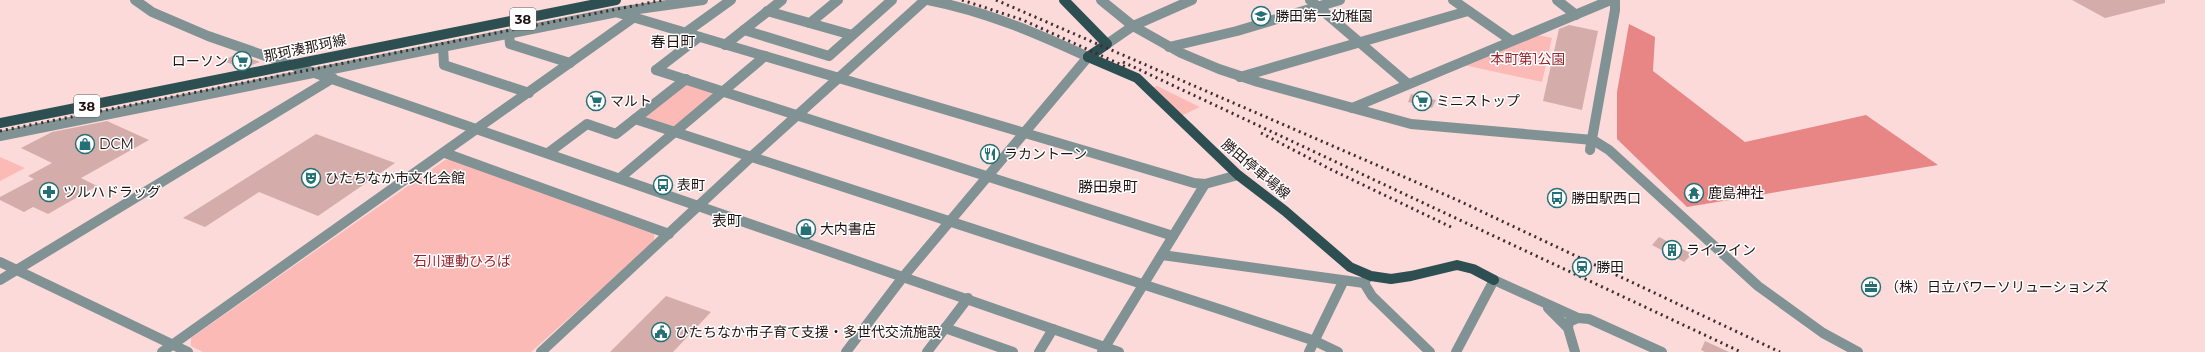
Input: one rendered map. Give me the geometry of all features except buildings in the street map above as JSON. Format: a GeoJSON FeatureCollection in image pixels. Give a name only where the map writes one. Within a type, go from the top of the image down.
{"type":"FeatureCollection","features":[{"type":"Feature","properties":{"kind":"main road","name":"那珂湊那珂線"},"geometry":{"type":"LineString","coordinates":[[0,123],[616,0]]}},
{"type":"Feature","properties":{"kind":"main road"},"geometry":{"type":"LineString","coordinates":[[1064,0],[1107,44],[1088,57]]}},
{"type":"Feature","properties":{"kind":"main road","name":"勝田停車場線"},"geometry":{"type":"LineString","coordinates":[[1088,57],[1137,78],[1238,175],[1285,211],[1366,280],[1400,278],[1461,264],[1494,280]]}},
{"type":"Feature","properties":{"kind":"street"},"geometry":{"type":"LineString","coordinates":[[135,0],[152,12],[176,23],[292,65],[903,277],[968,298],[1053,329],[1103,350],[1119,352]]}},
{"type":"Feature","properties":{"kind":"street"},"geometry":{"type":"LineString","coordinates":[[0,136],[617,12],[702,0]]}},
{"type":"Feature","properties":{"kind":"street"},"geometry":{"type":"LineString","coordinates":[[685,33],[731,0]]}},
{"type":"Feature","properties":{"kind":"street"},"geometry":{"type":"LineString","coordinates":[[725,45],[782,0]]}},
{"type":"Feature","properties":{"kind":"street"},"geometry":{"type":"LineString","coordinates":[[810,23],[838,0]]}},
{"type":"Feature","properties":{"kind":"street"},"geometry":{"type":"LineString","coordinates":[[744,30],[829,56],[892,0]]}},
{"type":"Feature","properties":{"kind":"street"},"geometry":{"type":"LineString","coordinates":[[541,352],[669,234],[698,205],[925,0]]}},
{"type":"Feature","properties":{"kind":"street"},"geometry":{"type":"LineString","coordinates":[[846,352],[903,277],[1088,57],[998,17],[968,7],[928,0]]}},
{"type":"Feature","properties":{"kind":"street"},"geometry":{"type":"LineString","coordinates":[[1100,0],[1133,26],[1169,47],[1199,62],[1240,77],[1352,108],[1426,126],[1576,137],[1623,162],[1771,297],[1829,337],[1858,352]]}},
{"type":"Feature","properties":{"kind":"street"},"geometry":{"type":"LineString","coordinates":[[1107,44],[1133,26],[1192,0]]}},
{"type":"Feature","properties":{"kind":"street"},"geometry":{"type":"LineString","coordinates":[[1310,0],[1407,83]]}},
{"type":"Feature","properties":{"kind":"street"},"geometry":{"type":"LineString","coordinates":[[1169,47],[1237,31],[1340,0]]}},
{"type":"Feature","properties":{"kind":"street"},"geometry":{"type":"LineString","coordinates":[[1453,0],[1512,41]]}},
{"type":"Feature","properties":{"kind":"street"},"geometry":{"type":"LineString","coordinates":[[1557,0],[1576,15]]}},
{"type":"Feature","properties":{"kind":"street"},"geometry":{"type":"LineString","coordinates":[[1352,108],[1407,83],[1611,0]]}},
{"type":"Feature","properties":{"kind":"street"},"geometry":{"type":"LineString","coordinates":[[1592,145],[1615,10],[1615,0]]}},
{"type":"Feature","properties":{"kind":"street"},"geometry":{"type":"LineString","coordinates":[[594,5],[633,18],[1194,183],[1205,184],[1238,175]]}},
{"type":"Feature","properties":{"kind":"street"},"geometry":{"type":"LineString","coordinates":[[768,11],[852,35]]}},
{"type":"Feature","properties":{"kind":"street"},"geometry":{"type":"LineString","coordinates":[[1240,77],[1468,11]]}},
{"type":"Feature","properties":{"kind":"street"},"geometry":{"type":"LineString","coordinates":[[162,352],[445,153],[633,18]]}},
{"type":"Feature","properties":{"kind":"street"},"geometry":{"type":"LineString","coordinates":[[509,34],[510,44],[570,63]]}},
{"type":"Feature","properties":{"kind":"street"},"geometry":{"type":"LineString","coordinates":[[699,37],[656,70],[1173,236]]}},
{"type":"Feature","properties":{"kind":"street"},"geometry":{"type":"LineString","coordinates":[[443,47],[444,65],[529,93]]}},
{"type":"Feature","properties":{"kind":"street"},"geometry":{"type":"LineString","coordinates":[[620,178],[765,56]]}},
{"type":"Feature","properties":{"kind":"street"},"geometry":{"type":"LineString","coordinates":[[0,280],[333,78]]}},
{"type":"Feature","properties":{"kind":"street"},"geometry":{"type":"LineString","coordinates":[[548,153],[587,124],[616,134],[686,79]]}},
{"type":"Feature","properties":{"kind":"street"},"geometry":{"type":"LineString","coordinates":[[635,119],[1144,284],[1315,341],[1338,352]]}},
{"type":"Feature","properties":{"kind":"street"},"geometry":{"type":"LineString","coordinates":[[445,153],[669,234]]}},
{"type":"Feature","properties":{"kind":"street"},"geometry":{"type":"LineString","coordinates":[[1103,350],[1205,184]]}},
{"type":"Feature","properties":{"kind":"street"},"geometry":{"type":"LineString","coordinates":[[1162,255],[1343,282],[1366,280],[1372,296],[1430,352]]}},
{"type":"Feature","properties":{"kind":"street"},"geometry":{"type":"LineString","coordinates":[[0,262],[188,352]]}},
{"type":"Feature","properties":{"kind":"street"},"geometry":{"type":"LineString","coordinates":[[1456,352],[1494,280],[1576,318],[1594,320],[1662,352]]}},
{"type":"Feature","properties":{"kind":"street"},"geometry":{"type":"LineString","coordinates":[[1309,352],[1343,282]]}},
{"type":"Feature","properties":{"kind":"street"},"geometry":{"type":"LineString","coordinates":[[927,352],[968,298]]}},
{"type":"Feature","properties":{"kind":"street"},"geometry":{"type":"LineString","coordinates":[[1538,301],[1554,313],[1568,328]]}},
{"type":"Feature","properties":{"kind":"street"},"geometry":{"type":"LineString","coordinates":[[1575,352],[1568,328],[1569,322],[1576,318]]}},
{"type":"Feature","properties":{"kind":"street"},"geometry":{"type":"LineString","coordinates":[[945,328],[1013,352]]}},
{"type":"Feature","properties":{"kind":"street"},"geometry":{"type":"LineString","coordinates":[[1039,352],[1053,329]]}},
{"type":"Feature","properties":{"kind":"green space","name":"本町第1公園"},"geometry":{"type":"Polygon","coordinates":[[[1538,35],[1552,38],[1542,82],[1464,65],[1538,35]]]}},
{"type":"Feature","properties":{"kind":"green space"},"geometry":{"type":"Polygon","coordinates":[[[686,79],[724,92],[676,132],[635,119],[686,79]]]}},
{"type":"Feature","properties":{"kind":"green space"},"geometry":{"type":"Polygon","coordinates":[[[1157,86],[1200,107],[1181,116],[1151,88],[1157,86]]]}},
{"type":"Feature","properties":{"kind":"green space"},"geometry":{"type":"Polygon","coordinates":[[[0,157],[25,168],[0,181],[0,157]]]}},
{"type":"Feature","properties":{"kind":"green space","name":"石川運動ひろば"},"geometry":{"type":"Polygon","coordinates":[[[452,159],[654,233],[654,242],[531,352],[203,352],[191,346],[191,338],[445,160],[452,159]]]}},
{"type":"Feature","properties":{"kind":"shaded area"},"geometry":{"type":"Polygon","coordinates":[[[1629,24],[1655,37],[1653,71],[1745,142],[1866,115],[1938,165],[1687,207],[1617,139],[1617,92],[1629,24]]]}},
{"type":"Feature","properties":{"kind":"railway"},"geometry":{"type":"LineString","coordinates":[[0,131],[663,0]]}},
{"type":"Feature","properties":{"kind":"railway"},"geometry":{"type":"LineString","coordinates":[[962,0],[1023,20],[1126,67]]}},
{"type":"Feature","properties":{"kind":"railway"},"geometry":{"type":"LineString","coordinates":[[996,0],[1455,199],[1780,352]]}},
{"type":"Feature","properties":{"kind":"railway"},"geometry":{"type":"LineString","coordinates":[[1123,62],[1741,352]]}},
{"type":"Feature","properties":{"kind":"railway"},"geometry":{"type":"LineString","coordinates":[[1261,133],[1330,169],[1451,227]]}},
{"type":"Feature","properties":{"kind":"place","name":"勝田第一幼稚園"},"geometry":{"type":"Point","coordinates":[1261,16]}},
{"type":"Feature","properties":{"kind":"place","name":"ローソン"},"geometry":{"type":"Point","coordinates":[242,61]}},
{"type":"Feature","properties":{"kind":"place","name":"マルト"},"geometry":{"type":"Point","coordinates":[596,101]}},
{"type":"Feature","properties":{"kind":"place","name":"ミニストップ"},"geometry":{"type":"Point","coordinates":[1422,101]}},
{"type":"Feature","properties":{"kind":"place","name":"DCM"},"geometry":{"type":"Point","coordinates":[85,144]}},
{"type":"Feature","properties":{"kind":"place","name":"ラカントーン"},"geometry":{"type":"Point","coordinates":[990,154]}},
{"type":"Feature","properties":{"kind":"place","name":"ひたちなか市文化会館"},"geometry":{"type":"Point","coordinates":[311,178]}},
{"type":"Feature","properties":{"kind":"place","name":"表町"},"geometry":{"type":"Point","coordinates":[663,185]}},
{"type":"Feature","properties":{"kind":"place","name":"ツルハドラッグ"},"geometry":{"type":"Point","coordinates":[49,192]}},
{"type":"Feature","properties":{"kind":"place","name":"鹿島神社"},"geometry":{"type":"Point","coordinates":[1694,193]}},
{"type":"Feature","properties":{"kind":"place","name":"勝田駅西口"},"geometry":{"type":"Point","coordinates":[1557,198]}},
{"type":"Feature","properties":{"kind":"place","name":"大内書店"},"geometry":{"type":"Point","coordinates":[806,229]}},
{"type":"Feature","properties":{"kind":"place","name":"ライフイン"},"geometry":{"type":"Point","coordinates":[1672,250]}},
{"type":"Feature","properties":{"kind":"place","name":"勝田"},"geometry":{"type":"Point","coordinates":[1582,267]}},
{"type":"Feature","properties":{"kind":"place","name":"（株）日立パワーソリューションズ"},"geometry":{"type":"Point","coordinates":[1871,287]}},
{"type":"Feature","properties":{"kind":"place","name":"ひたちなか市子育て支援・多世代交流施設"},"geometry":{"type":"Point","coordinates":[661,332]}},
{"type":"Feature","properties":{"kind":"district","name":"春日町"},"geometry":{"type":"Point","coordinates":[673,41]}},
{"type":"Feature","properties":{"kind":"district","name":"勝田泉町"},"geometry":{"type":"Point","coordinates":[1108,186]}},
{"type":"Feature","properties":{"kind":"district","name":"表町"},"geometry":{"type":"Point","coordinates":[727,220]}}]}
